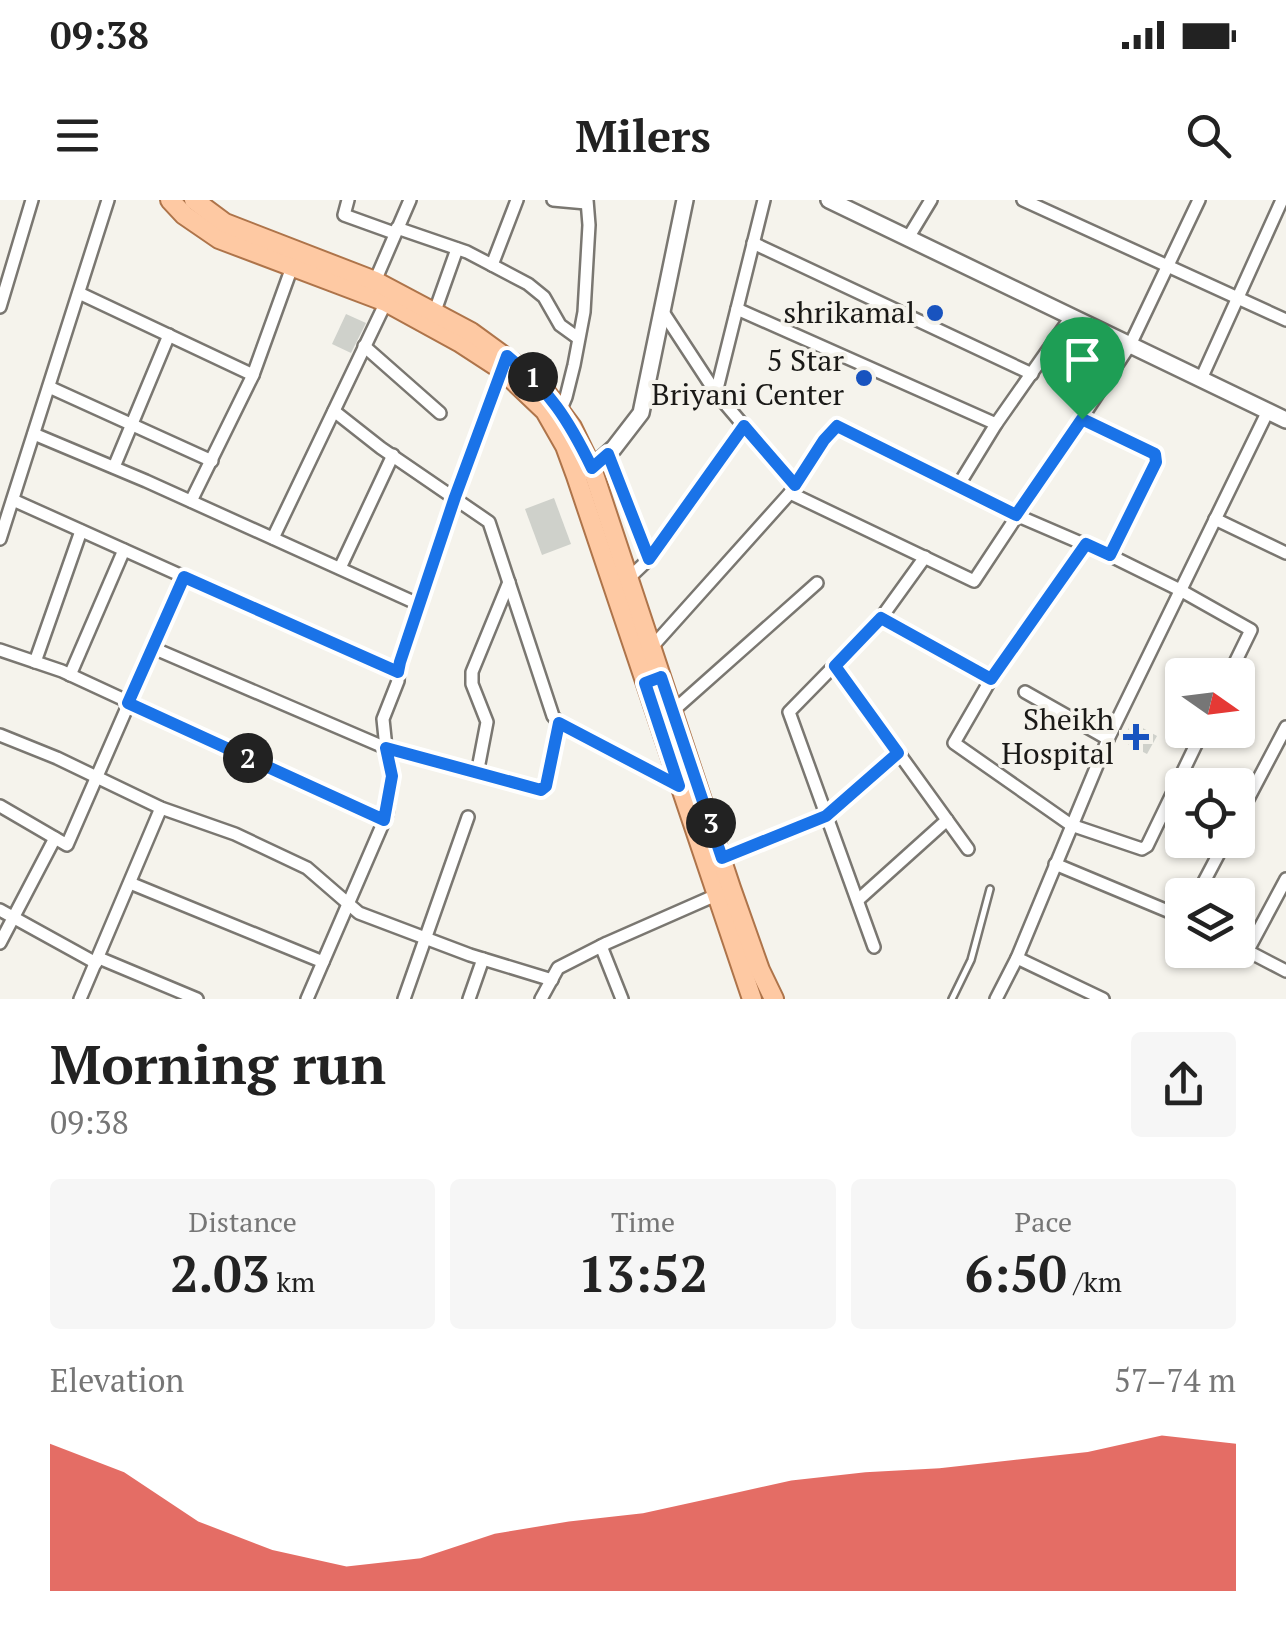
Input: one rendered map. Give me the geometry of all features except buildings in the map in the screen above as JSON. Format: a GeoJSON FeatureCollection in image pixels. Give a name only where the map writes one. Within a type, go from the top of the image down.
{"type":"FeatureCollection","features":[{"type":"Feature","properties":{"kind":"main road"},"geometry":{"type":"LineString","coordinates":[[170,200],[184,215],[219,239],[386,302],[537,380],[572,427],[653,680],[679,786],[774,999]]}},
{"type":"Feature","properties":{"kind":"main road"},"geometry":{"type":"LineString","coordinates":[[194,200],[225,223],[375,281],[471,332],[505,363],[546,411],[584,472],[628,578],[651,648],[653,680],[674,710],[722,858],[723,892],[752,999]]}},
{"type":"Feature","properties":{"kind":"street"},"geometry":{"type":"LineString","coordinates":[[0,306],[32,200]]}},
{"type":"Feature","properties":{"kind":"street"},"geometry":{"type":"LineString","coordinates":[[0,539],[108,200]]}},
{"type":"Feature","properties":{"kind":"street"},"geometry":{"type":"LineString","coordinates":[[348,200],[344,215],[456,249],[528,284],[544,297],[560,325],[578,338]]}},
{"type":"Feature","properties":{"kind":"street"},"geometry":{"type":"LineString","coordinates":[[375,281],[410,200]]}},
{"type":"Feature","properties":{"kind":"street"},"geometry":{"type":"LineString","coordinates":[[492,265],[517,200]]}},
{"type":"Feature","properties":{"kind":"street"},"geometry":{"type":"LineString","coordinates":[[553,200],[586,202],[589,224],[584,312],[560,411]]}},
{"type":"Feature","properties":{"kind":"street"},"geometry":{"type":"LineString","coordinates":[[584,472],[608,454],[642,413],[685,200]]}},
{"type":"Feature","properties":{"kind":"street"},"geometry":{"type":"LineString","coordinates":[[716,393],[764,200]]}},
{"type":"Feature","properties":{"kind":"street"},"geometry":{"type":"LineString","coordinates":[[829,200],[1286,420]]}},
{"type":"Feature","properties":{"kind":"street"},"geometry":{"type":"LineString","coordinates":[[908,238],[931,200]]}},
{"type":"Feature","properties":{"kind":"street"},"geometry":{"type":"LineString","coordinates":[[1023,200],[1286,320]]}},
{"type":"Feature","properties":{"kind":"street"},"geometry":{"type":"LineString","coordinates":[[661,309],[716,393],[793,489],[974,580],[1130,345],[1199,200]]}},
{"type":"Feature","properties":{"kind":"street"},"geometry":{"type":"LineString","coordinates":[[1201,379],[1282,200]]}},
{"type":"Feature","properties":{"kind":"street"},"geometry":{"type":"LineString","coordinates":[[753,243],[1032,374]]}},
{"type":"Feature","properties":{"kind":"street"},"geometry":{"type":"LineString","coordinates":[[435,312],[456,249]]}},
{"type":"Feature","properties":{"kind":"street"},"geometry":{"type":"LineString","coordinates":[[191,502],[253,375],[292,267]]}},
{"type":"Feature","properties":{"kind":"street"},"geometry":{"type":"LineString","coordinates":[[79,293],[253,375]]}},
{"type":"Feature","properties":{"kind":"street"},"geometry":{"type":"LineString","coordinates":[[273,538],[386,302]]}},
{"type":"Feature","properties":{"kind":"street"},"geometry":{"type":"LineString","coordinates":[[737,309],[996,424]]}},
{"type":"Feature","properties":{"kind":"street"},"geometry":{"type":"LineString","coordinates":[[958,486],[1071,316]]}},
{"type":"Feature","properties":{"kind":"street"},"geometry":{"type":"LineString","coordinates":[[114,467],[169,335]]}},
{"type":"Feature","properties":{"kind":"street"},"geometry":{"type":"LineString","coordinates":[[364,346],[440,413]]}},
{"type":"Feature","properties":{"kind":"street"},"geometry":{"type":"LineString","coordinates":[[307,999],[384,820],[392,776],[384,719],[418,604],[505,363]]}},
{"type":"Feature","properties":{"kind":"street"},"geometry":{"type":"LineString","coordinates":[[49,386],[212,461]]}},
{"type":"Feature","properties":{"kind":"street"},"geometry":{"type":"LineString","coordinates":[[334,410],[489,522],[553,716],[559,723],[679,786]]}},
{"type":"Feature","properties":{"kind":"street"},"geometry":{"type":"LineString","coordinates":[[996,999],[1018,958],[1108,740],[1268,412]]}},
{"type":"Feature","properties":{"kind":"street"},"geometry":{"type":"LineString","coordinates":[[1082,419],[1157,457],[1110,555]]}},
{"type":"Feature","properties":{"kind":"street"},"geometry":{"type":"LineString","coordinates":[[628,578],[649,559],[744,426]]}},
{"type":"Feature","properties":{"kind":"street"},"geometry":{"type":"LineString","coordinates":[[651,648],[793,489],[837,426],[1016,515],[1110,555],[1250,630],[1237,658]]}},
{"type":"Feature","properties":{"kind":"street"},"geometry":{"type":"LineString","coordinates":[[34,434],[418,604]]}},
{"type":"Feature","properties":{"kind":"street"},"geometry":{"type":"LineString","coordinates":[[340,568],[393,455]]}},
{"type":"Feature","properties":{"kind":"street"},"geometry":{"type":"LineString","coordinates":[[13,500],[398,672]]}},
{"type":"Feature","properties":{"kind":"street"},"geometry":{"type":"LineString","coordinates":[[1215,519],[1286,553]]}},
{"type":"Feature","properties":{"kind":"street"},"geometry":{"type":"LineString","coordinates":[[35,662],[82,531]]}},
{"type":"Feature","properties":{"kind":"street"},"geometry":{"type":"LineString","coordinates":[[1086,544],[991,679],[954,743],[1072,825],[1144,848],[1193,748]]}},
{"type":"Feature","properties":{"kind":"street"},"geometry":{"type":"LineString","coordinates":[[70,675],[124,550]]}},
{"type":"Feature","properties":{"kind":"street"},"geometry":{"type":"LineString","coordinates":[[874,947],[790,712],[881,618],[925,558]]}},
{"type":"Feature","properties":{"kind":"street"},"geometry":{"type":"LineString","coordinates":[[0,806],[67,845],[184,577]]}},
{"type":"Feature","properties":{"kind":"street"},"geometry":{"type":"LineString","coordinates":[[476,774],[487,722],[472,684],[472,672],[509,582]]}},
{"type":"Feature","properties":{"kind":"street"},"geometry":{"type":"LineString","coordinates":[[674,710],[818,582]]}},
{"type":"Feature","properties":{"kind":"street"},"geometry":{"type":"LineString","coordinates":[[881,618],[991,679]]}},
{"type":"Feature","properties":{"kind":"street"},"geometry":{"type":"LineString","coordinates":[[153,648],[386,748],[537,789],[544,788],[559,723]]}},
{"type":"Feature","properties":{"kind":"street"},"geometry":{"type":"LineString","coordinates":[[0,650],[70,675],[384,820]]}},
{"type":"Feature","properties":{"kind":"street"},"geometry":{"type":"LineString","coordinates":[[835,666],[968,849]]}},
{"type":"Feature","properties":{"kind":"street"},"geometry":{"type":"LineString","coordinates":[[1025,692],[1108,740]]}},
{"type":"Feature","properties":{"kind":"street"},"geometry":{"type":"LineString","coordinates":[[1255,786],[1286,727]]}},
{"type":"Feature","properties":{"kind":"street"},"geometry":{"type":"LineString","coordinates":[[0,735],[307,868],[359,913],[552,980]]}},
{"type":"Feature","properties":{"kind":"street"},"geometry":{"type":"LineString","coordinates":[[722,858],[826,816],[898,753]]}},
{"type":"Feature","properties":{"kind":"street"},"geometry":{"type":"LineString","coordinates":[[80,999],[161,808]]}},
{"type":"Feature","properties":{"kind":"street"},"geometry":{"type":"LineString","coordinates":[[404,999],[468,818]]}},
{"type":"Feature","properties":{"kind":"street"},"geometry":{"type":"LineString","coordinates":[[858,900],[947,820]]}},
{"type":"Feature","properties":{"kind":"street"},"geometry":{"type":"LineString","coordinates":[[0,943],[55,838]]}},
{"type":"Feature","properties":{"kind":"street"},"geometry":{"type":"LineString","coordinates":[[1055,864],[1165,910]]}},
{"type":"Feature","properties":{"kind":"street"},"geometry":{"type":"LineString","coordinates":[[1255,928],[1286,879]]}},
{"type":"Feature","properties":{"kind":"street"},"geometry":{"type":"LineString","coordinates":[[130,882],[323,962]]}},
{"type":"Feature","properties":{"kind":"street"},"geometry":{"type":"LineString","coordinates":[[542,999],[558,968],[723,892]]}},
{"type":"Feature","properties":{"kind":"street"},"geometry":{"type":"LineString","coordinates":[[0,910],[98,960],[196,999]]}},
{"type":"Feature","properties":{"kind":"street"},"geometry":{"type":"LineString","coordinates":[[601,946],[622,999]]}},
{"type":"Feature","properties":{"kind":"street"},"geometry":{"type":"LineString","coordinates":[[1255,956],[1286,971]]}},
{"type":"Feature","properties":{"kind":"street"},"geometry":{"type":"LineString","coordinates":[[1018,958],[1101,999]]}},
{"type":"Feature","properties":{"kind":"street"},"geometry":{"type":"LineString","coordinates":[[469,999],[484,959]]}},
{"type":"Feature","properties":{"kind":"lane"},"geometry":{"type":"LineString","coordinates":[[608,454],[649,559]]}},
{"type":"Feature","properties":{"kind":"lane"},"geometry":{"type":"LineString","coordinates":[[952,999],[971,960],[990,889]]}},
{"type":"Feature","properties":{"kind":"place","name":"shrikamal"},"geometry":{"type":"Point","coordinates":[935,313]}},
{"type":"Feature","properties":{"kind":"place","name":"5 Star Briyani Center"},"geometry":{"type":"Point","coordinates":[864,378]}},
{"type":"Feature","properties":{"kind":"place","name":"Sheikh Hospital"},"geometry":{"type":"Point","coordinates":[1136,737]}},
{"type":"Feature","properties":{"kind":"route"},"geometry":{"type":"LineString","coordinates":[[507,356],[537,380],[572,427],[592,468],[608,454],[649,559],[744,426],[795,485],[837,426],[1016,515],[1082,419],[1157,457],[1110,555],[1086,544],[991,679],[881,618],[835,666],[898,753],[826,816],[722,858],[661,677],[645,683],[679,786],[559,723],[546,786],[541,790],[386,748],[392,776],[384,820],[128,703],[184,577],[398,672],[439,542],[507,356]]}}]}
